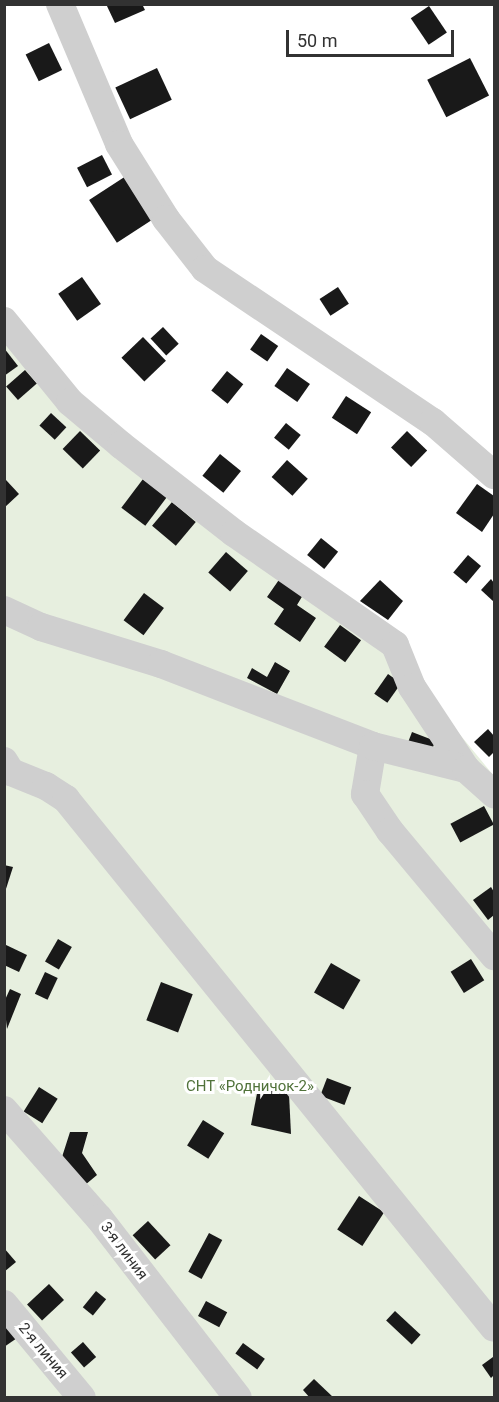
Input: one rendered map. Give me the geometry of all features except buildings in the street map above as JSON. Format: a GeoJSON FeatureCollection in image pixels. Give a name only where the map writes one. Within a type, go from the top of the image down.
{"type":"FeatureCollection","features":[{"type":"Feature","properties":{"kind":"lane"},"geometry":{"type":"LineString","coordinates":[[60,4],[119,144],[166,219],[205,268],[432,422],[495,475]]}},
{"type":"Feature","properties":{"kind":"lane"},"geometry":{"type":"LineString","coordinates":[[4,321],[70,402],[121,445],[234,533],[396,645],[412,687],[466,769],[495,794]]}},
{"type":"Feature","properties":{"kind":"lane"},"geometry":{"type":"LineString","coordinates":[[4,610],[41,627],[162,663],[373,746],[466,769]]}},
{"type":"Feature","properties":{"kind":"lane"},"geometry":{"type":"LineString","coordinates":[[373,746],[365,794],[390,831],[495,956]]}},
{"type":"Feature","properties":{"kind":"lane"},"geometry":{"type":"LineString","coordinates":[[4,761],[11,772],[46,786],[66,799],[495,1328]]}},
{"type":"Feature","properties":{"kind":"lane","name":"3-я линия"},"geometry":{"type":"LineString","coordinates":[[4,1110],[99,1218],[238,1398]]}},
{"type":"Feature","properties":{"kind":"lane","name":"2-я линия"},"geometry":{"type":"LineString","coordinates":[[4,1304],[82,1398]]}},
{"type":"Feature","properties":{"kind":"green space","name":"СНТ «Родничок-2»"},"geometry":{"type":"Polygon","coordinates":[[[4,306],[113,436],[383,641],[494,776],[494,1397],[5,1397],[4,306]]]}}]}
